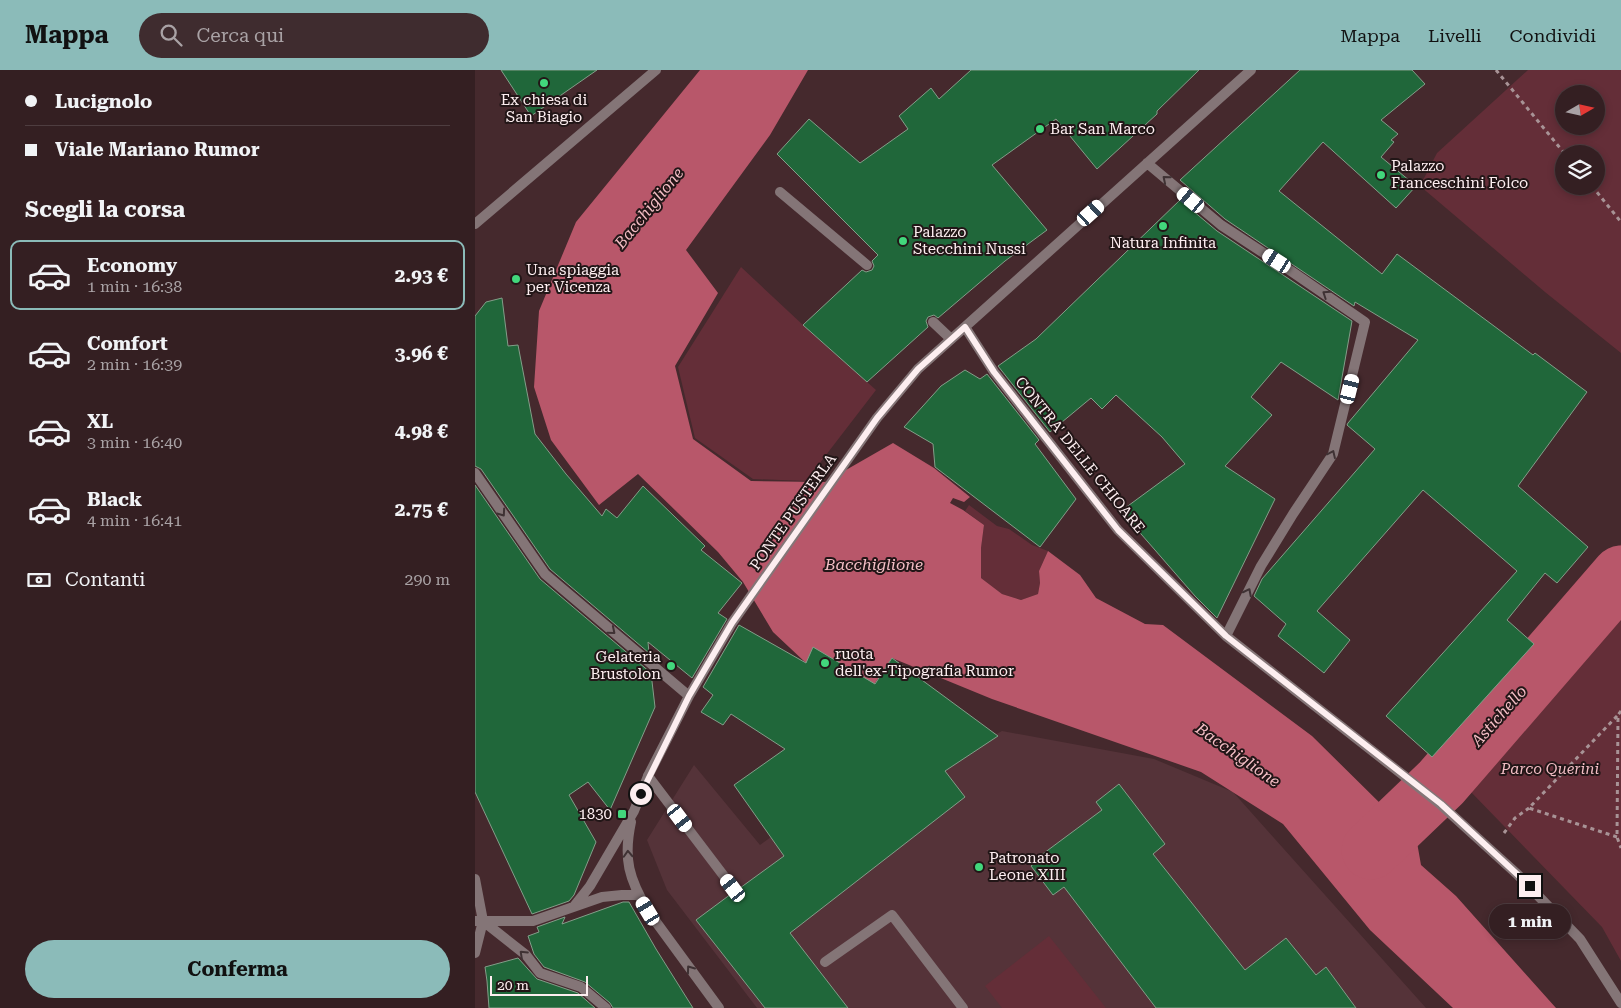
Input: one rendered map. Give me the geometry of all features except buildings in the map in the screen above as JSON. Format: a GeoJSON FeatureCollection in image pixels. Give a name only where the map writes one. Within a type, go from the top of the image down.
{"type":"FeatureCollection","features":[{"type":"Feature","properties":{"kind":"street"},"geometry":{"type":"LineString","coordinates":[[475,224],[656,70]]}},
{"type":"Feature","properties":{"kind":"street","name":"PONTE PUSTERLA"},"geometry":{"type":"LineString","coordinates":[[633,811],[648,776],[689,696],[732,623],[877,418],[918,369],[1251,70]]}},
{"type":"Feature","properties":{"kind":"street"},"geometry":{"type":"LineString","coordinates":[[1147,163],[1221,225],[1291,270],[1365,322],[1333,454],[1261,566],[1226,636]]}},
{"type":"Feature","properties":{"kind":"street"},"geometry":{"type":"LineString","coordinates":[[780,192],[867,265]]}},
{"type":"Feature","properties":{"kind":"street"},"geometry":{"type":"LineString","coordinates":[[933,322],[951,340]]}},
{"type":"Feature","properties":{"kind":"street","name":"CONTRA' DELLE CHIOARE"},"geometry":{"type":"LineString","coordinates":[[965,327],[994,372],[1118,530],[1226,636],[1441,804],[1517,874],[1580,938],[1621,1003]]}},
{"type":"Feature","properties":{"kind":"street"},"geometry":{"type":"LineString","coordinates":[[475,473],[545,574],[689,696]]}},
{"type":"Feature","properties":{"kind":"street"},"geometry":{"type":"LineString","coordinates":[[648,776],[733,888]]}},
{"type":"Feature","properties":{"kind":"street"},"geometry":{"type":"LineString","coordinates":[[633,811],[627,842],[627,860],[631,878],[648,911],[719,1008]]}},
{"type":"Feature","properties":{"kind":"street"},"geometry":{"type":"LineString","coordinates":[[575,906],[591,886],[633,811]]}},
{"type":"Feature","properties":{"kind":"street"},"geometry":{"type":"LineString","coordinates":[[475,879],[479,921],[475,953]]}},
{"type":"Feature","properties":{"kind":"street"},"geometry":{"type":"LineString","coordinates":[[479,921],[533,921],[602,897],[622,894],[639,895]]}},
{"type":"Feature","properties":{"kind":"street"},"geometry":{"type":"LineString","coordinates":[[825,962],[892,915],[963,1008]]}},
{"type":"Feature","properties":{"kind":"street"},"geometry":{"type":"LineString","coordinates":[[479,921],[526,954],[541,973],[581,987],[606,1008]]}},
{"type":"Feature","properties":{"kind":"path"},"geometry":{"type":"LineString","coordinates":[[1496,70],[1558,145]]}},
{"type":"Feature","properties":{"kind":"path"},"geometry":{"type":"LineString","coordinates":[[1599,195],[1621,222]]}},
{"type":"Feature","properties":{"kind":"path"},"geometry":{"type":"LineString","coordinates":[[1620,713],[1617,836],[1621,848]]}},
{"type":"Feature","properties":{"kind":"path"},"geometry":{"type":"LineString","coordinates":[[1617,836],[1529,808],[1620,713]]}},
{"type":"Feature","properties":{"kind":"shaded area","name":"Patronato Leone XIII"},"geometry":{"type":"Polygon","coordinates":[[[1002,731],[1154,759],[1233,792],[1426,1008],[757,1008],[667,890],[647,840],[694,765],[760,845],[860,773],[959,755],[1002,731]]]}},
{"type":"Feature","properties":{"kind":"green space"},"geometry":{"type":"Polygon","coordinates":[[[1528,70],[1621,70],[1621,353],[1545,292],[1420,186],[1437,153],[1528,70]]]}},
{"type":"Feature","properties":{"kind":"green space"},"geometry":{"type":"Polygon","coordinates":[[[741,267],[876,390],[806,481],[753,479],[695,438],[678,367],[741,267]]]}},
{"type":"Feature","properties":{"kind":"green space"},"geometry":{"type":"Polygon","coordinates":[[[969,505],[997,526],[1009,529],[1032,545],[1048,551],[1039,571],[1040,583],[1038,594],[1021,600],[1002,594],[981,578],[981,548],[984,525],[965,511],[969,505]]]}},
{"type":"Feature","properties":{"kind":"green space","name":"Parco Querini"},"geometry":{"type":"Polygon","coordinates":[[[1621,544],[1621,961],[1602,927],[1470,791],[1436,760],[1552,640],[1621,544]]]}},
{"type":"Feature","properties":{"kind":"green space"},"geometry":{"type":"Polygon","coordinates":[[[1049,936],[1106,1008],[1002,1008],[985,986],[1049,936]]]}},
{"type":"Feature","properties":{"kind":"water","name":"Bacchiglione"},"geometry":{"type":"Polygon","coordinates":[[[700,70],[808,70],[770,135],[686,250],[718,293],[675,366],[693,439],[751,481],[825,482],[893,443],[934,468],[970,497],[964,502],[953,498],[950,503],[984,525],[981,548],[981,578],[1002,594],[1021,600],[1038,594],[1040,583],[1039,571],[1048,551],[1080,575],[1096,598],[1145,624],[1163,625],[1312,736],[1389,812],[1395,809],[1415,831],[1421,865],[1456,896],[1556,1008],[1453,1008],[1370,930],[1283,824],[1201,772],[992,699],[892,658],[873,686],[806,663],[773,632],[743,582],[718,552],[638,474],[599,505],[551,440],[534,387],[539,311],[576,222],[700,70]]]}},
{"type":"Feature","properties":{"kind":"waterway","name":"Astichello"},"geometry":{"type":"LineString","coordinates":[[1371,850],[1441,783],[1621,575]]}},
{"type":"Feature","properties":{"kind":"place","name":"Ex chiesa di San Biagio"},"geometry":{"type":"Point","coordinates":[544,83]}},
{"type":"Feature","properties":{"kind":"place","name":"Bar San Marco"},"geometry":{"type":"Point","coordinates":[1040,129]}},
{"type":"Feature","properties":{"kind":"place","name":"Palazzo Franceschini Folco"},"geometry":{"type":"Point","coordinates":[1381,175]}},
{"type":"Feature","properties":{"kind":"place","name":"Natura Infinita"},"geometry":{"type":"Point","coordinates":[1163,226]}},
{"type":"Feature","properties":{"kind":"place","name":"Palazzo Stecchini Nussi"},"geometry":{"type":"Point","coordinates":[903,241]}},
{"type":"Feature","properties":{"kind":"place","name":"Una spiaggia per Vicenza"},"geometry":{"type":"Point","coordinates":[516,279]}},
{"type":"Feature","properties":{"kind":"place","name":"ruota dell'ex-Tipografia Rumor"},"geometry":{"type":"Point","coordinates":[825,663]}},
{"type":"Feature","properties":{"kind":"place","name":"Gelateria Brustolon"},"geometry":{"type":"Point","coordinates":[671,666]}},
{"type":"Feature","properties":{"kind":"place","name":"1830"},"geometry":{"type":"Point","coordinates":[622,814]}},
{"type":"Feature","properties":{"kind":"place","name":"Patronato Leone XIII"},"geometry":{"type":"Point","coordinates":[979,867]}},
{"type":"Feature","properties":{"kind":"route"},"geometry":{"type":"LineString","coordinates":[[641,794],[648,776],[689,696],[732,623],[877,418],[918,369],[965,327],[994,372],[1118,530],[1226,636],[1441,804],[1530,886]]}}]}
